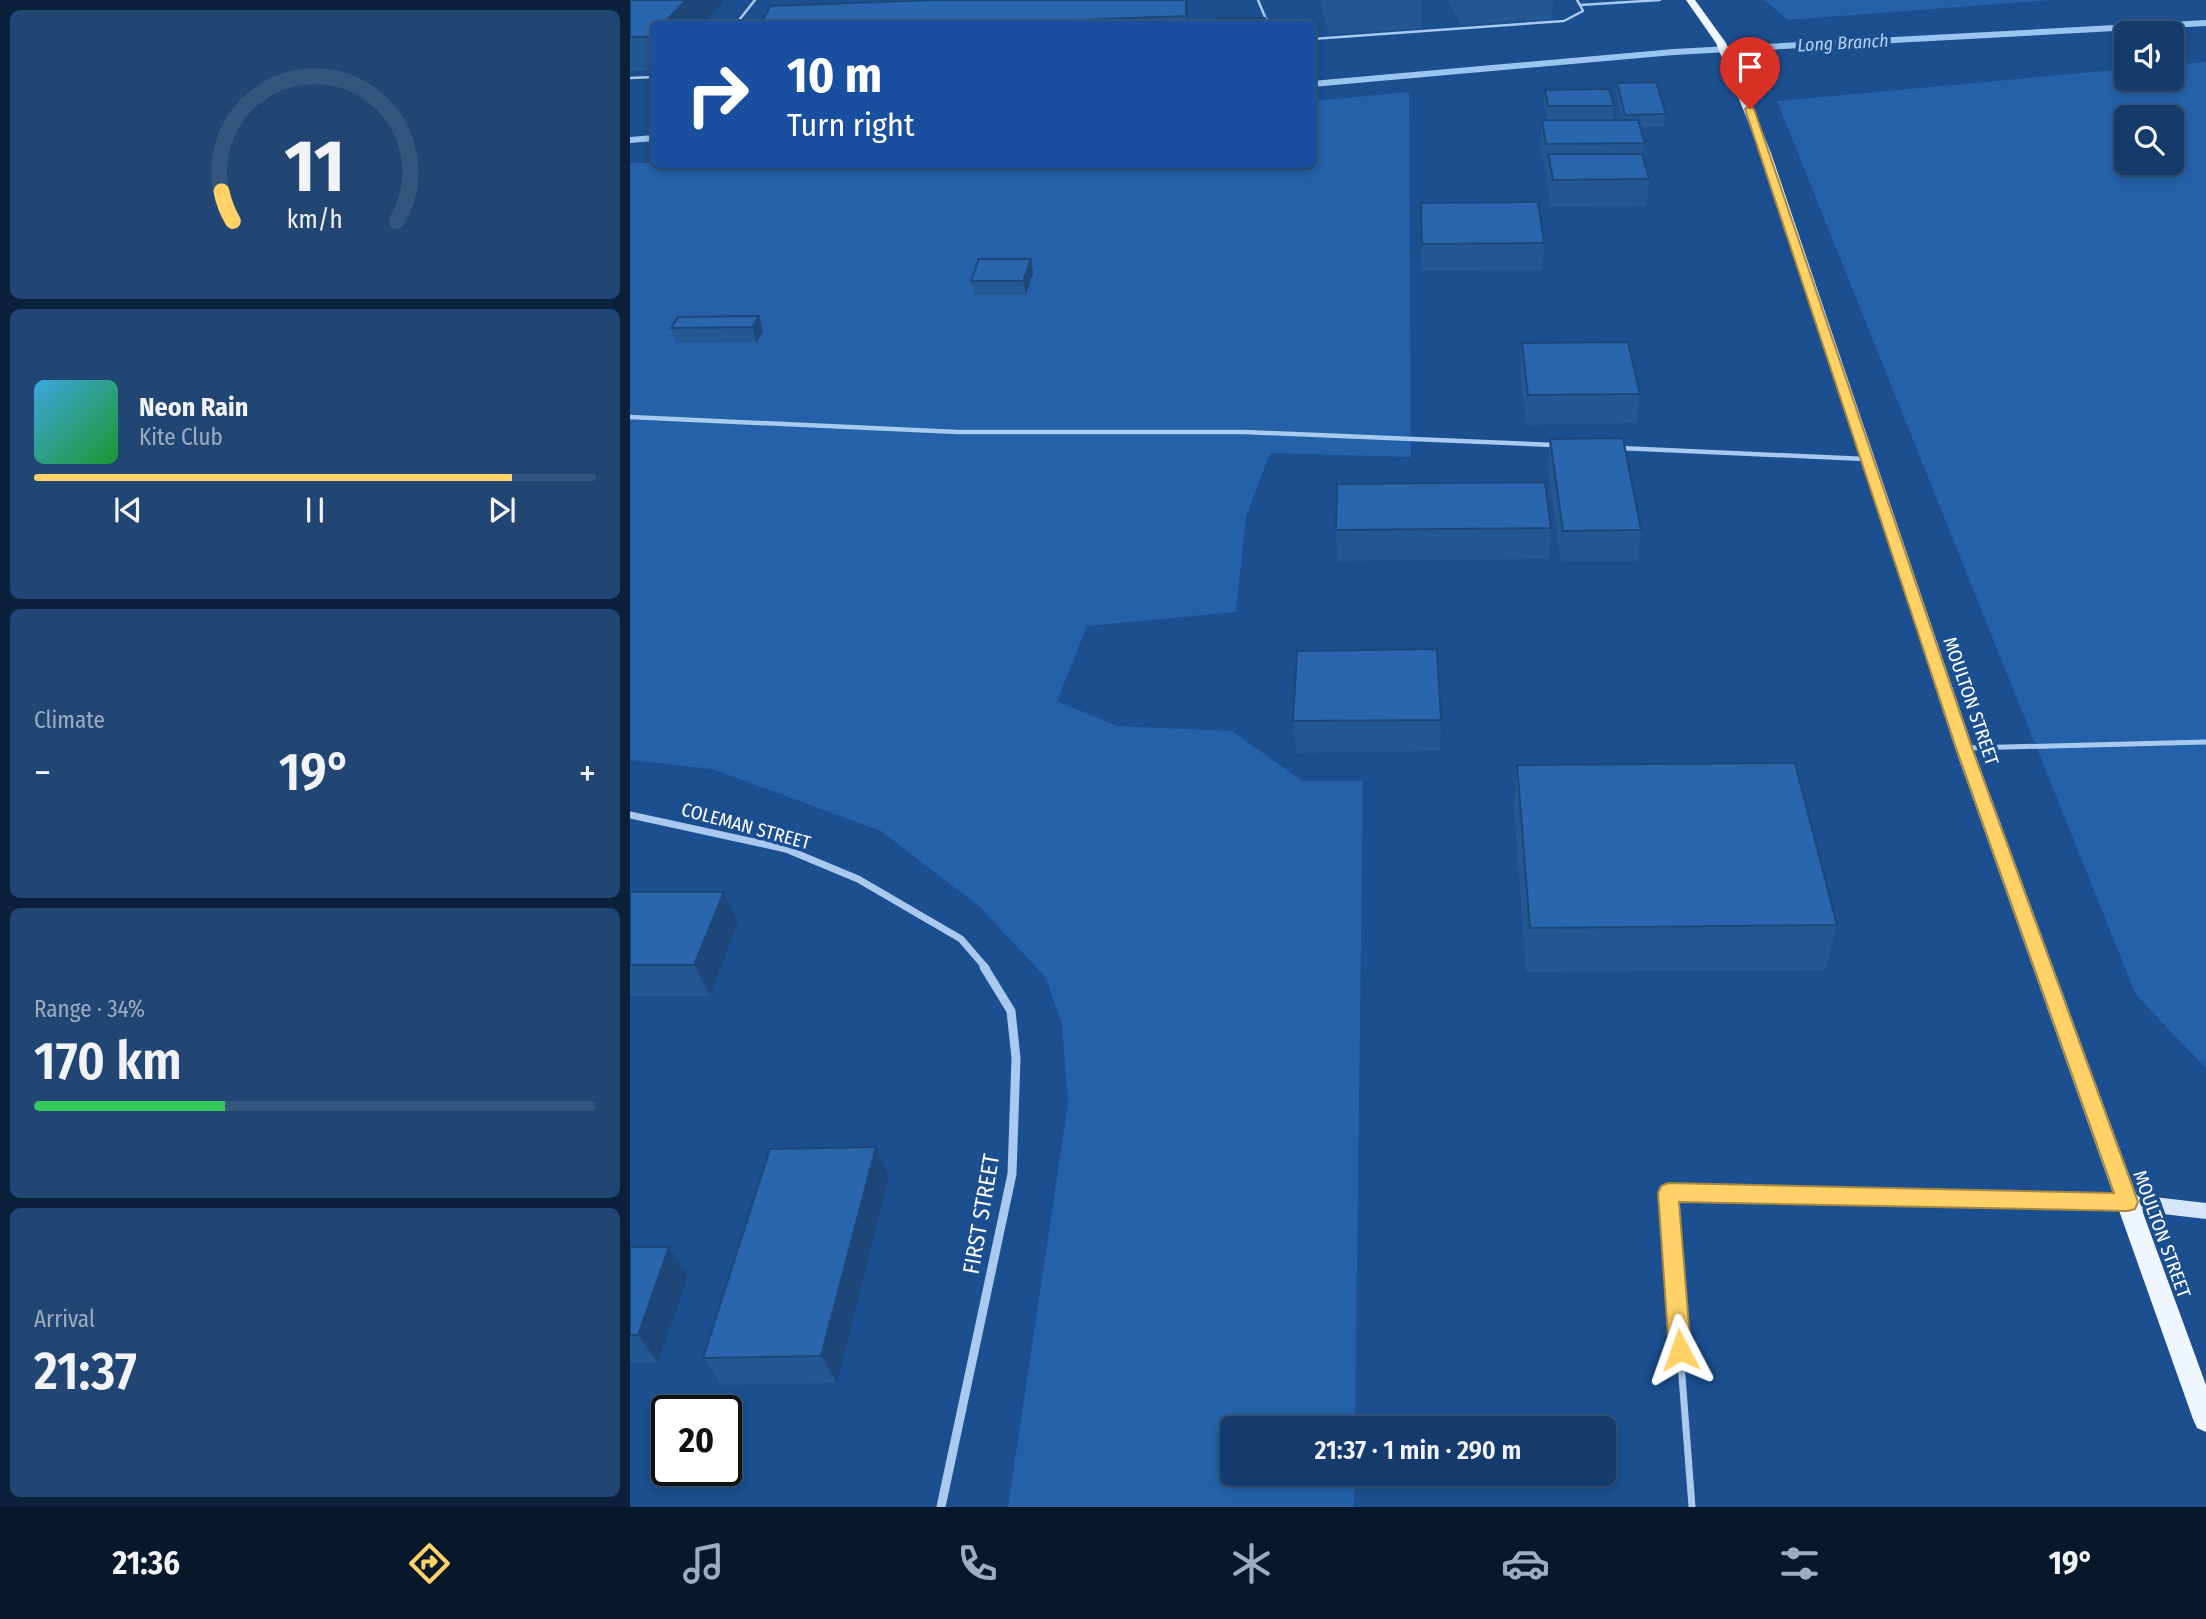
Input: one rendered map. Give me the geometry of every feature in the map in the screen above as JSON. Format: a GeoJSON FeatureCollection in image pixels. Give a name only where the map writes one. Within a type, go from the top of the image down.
{"type":"FeatureCollection","features":[{"type":"Feature","properties":{"kind":"main road","name":"MOULTON STREET"},"geometry":{"type":"LineString","coordinates":[[1693,2],[1721,43],[1741,87],[1964,748],[2206,1419]]}},
{"type":"Feature","properties":{"kind":"street","name":"COLEMAN STREET"},"geometry":{"type":"LineString","coordinates":[[630,815],[701,828],[786,849],[858,879],[961,939]]}},
{"type":"Feature","properties":{"kind":"street","name":"FIRST STREET"},"geometry":{"type":"LineString","coordinates":[[941,1507],[1012,1174],[1016,1058],[1011,1011],[988,971],[961,939]]}},
{"type":"Feature","properties":{"kind":"street"},"geometry":{"type":"LineString","coordinates":[[2128,1202],[2206,1211]]}},
{"type":"Feature","properties":{"kind":"lane"},"geometry":{"type":"LineString","coordinates":[[738,21],[755,0]]}},
{"type":"Feature","properties":{"kind":"lane"},"geometry":{"type":"LineString","coordinates":[[1258,0],[1267,21]]}},
{"type":"Feature","properties":{"kind":"lane"},"geometry":{"type":"LineString","coordinates":[[1316,39],[1564,22],[1583,11],[1577,0]]}},
{"type":"Feature","properties":{"kind":"lane"},"geometry":{"type":"LineString","coordinates":[[1580,5],[1660,0]]}},
{"type":"Feature","properties":{"kind":"lane"},"geometry":{"type":"LineString","coordinates":[[630,78],[651,77]]}},
{"type":"Feature","properties":{"kind":"lane"},"geometry":{"type":"LineString","coordinates":[[630,417],[958,432],[1245,432],[1559,446]]}},
{"type":"Feature","properties":{"kind":"lane"},"geometry":{"type":"LineString","coordinates":[[1615,448],[1868,459]]}},
{"type":"Feature","properties":{"kind":"lane"},"geometry":{"type":"LineString","coordinates":[[1964,748],[2206,742]]}},
{"type":"Feature","properties":{"kind":"lane"},"geometry":{"type":"LineString","coordinates":[[1692,1507],[1668,1193],[2128,1202]]}},
{"type":"Feature","properties":{"kind":"shaded area"},"geometry":{"type":"Polygon","coordinates":[[[1764,0],[2051,0],[1788,20],[1764,0]]]}},
{"type":"Feature","properties":{"kind":"shaded area"},"geometry":{"type":"Polygon","coordinates":[[[2206,62],[2206,1068],[2136,995],[1777,101],[2114,70],[2114,91],[2184,91],[2184,64],[2206,62]]]}},
{"type":"Feature","properties":{"kind":"shaded area"},"geometry":{"type":"Polygon","coordinates":[[[1409,92],[1411,457],[1270,453],[1246,517],[1236,612],[1087,626],[1057,701],[1117,726],[1232,731],[1302,781],[1363,781],[1355,1416],[1220,1416],[1220,1486],[1355,1486],[1354,1507],[1008,1507],[1068,1103],[1062,1024],[1046,978],[980,907],[881,831],[712,769],[630,760],[630,163],[651,163],[651,168],[1316,168],[1316,101],[1409,92]]]}},
{"type":"Feature","properties":{"kind":"building"},"geometry":{"type":"Polygon","coordinates":[[[630,0],[686,0],[666,21],[651,21],[651,37],[630,37],[630,0]]]}},
{"type":"Feature","properties":{"kind":"building"},"geometry":{"type":"Polygon","coordinates":[[[934,0],[1186,0],[1186,16],[1052,21],[762,21],[770,6],[934,0]]]}},
{"type":"Feature","properties":{"kind":"building"},"geometry":{"type":"Polygon","coordinates":[[[1217,18],[1265,18],[1264,21],[1216,21],[1217,18]]]}},
{"type":"Feature","properties":{"kind":"building"},"geometry":{"type":"Polygon","coordinates":[[[1656,82],[1666,114],[1625,115],[1617,83],[1656,82]]]}},
{"type":"Feature","properties":{"kind":"building"},"geometry":{"type":"Polygon","coordinates":[[[1609,89],[1614,106],[1548,106],[1545,90],[1609,89]]]}},
{"type":"Feature","properties":{"kind":"building"},"geometry":{"type":"Polygon","coordinates":[[[1542,120],[1638,120],[1645,143],[1546,144],[1542,120]]]}},
{"type":"Feature","properties":{"kind":"building"},"geometry":{"type":"Polygon","coordinates":[[[1548,154],[1642,154],[1649,179],[1553,180],[1548,154]]]}},
{"type":"Feature","properties":{"kind":"building"},"geometry":{"type":"Polygon","coordinates":[[[1538,202],[1544,243],[1422,244],[1421,203],[1538,202]]]}},
{"type":"Feature","properties":{"kind":"building"},"geometry":{"type":"Polygon","coordinates":[[[979,259],[1031,259],[1023,281],[971,281],[979,259]]]}},
{"type":"Feature","properties":{"kind":"building"},"geometry":{"type":"Polygon","coordinates":[[[759,316],[752,327],[671,328],[678,317],[759,316]]]}},
{"type":"Feature","properties":{"kind":"building"},"geometry":{"type":"Polygon","coordinates":[[[1628,342],[1640,394],[1528,395],[1522,343],[1628,342]]]}},
{"type":"Feature","properties":{"kind":"building"},"geometry":{"type":"Polygon","coordinates":[[[1623,438],[1641,530],[1563,531],[1550,439],[1623,438]]]}},
{"type":"Feature","properties":{"kind":"building"},"geometry":{"type":"Polygon","coordinates":[[[1545,482],[1551,528],[1336,530],[1337,484],[1545,482]]]}},
{"type":"Feature","properties":{"kind":"building"},"geometry":{"type":"Polygon","coordinates":[[[1437,649],[1441,720],[1293,721],[1297,651],[1437,649]]]}},
{"type":"Feature","properties":{"kind":"building"},"geometry":{"type":"Polygon","coordinates":[[[1795,763],[1837,925],[1530,928],[1517,765],[1795,763]]]}},
{"type":"Feature","properties":{"kind":"building"},"geometry":{"type":"Polygon","coordinates":[[[630,892],[724,892],[694,965],[630,965],[630,892]]]}},
{"type":"Feature","properties":{"kind":"building"},"geometry":{"type":"Polygon","coordinates":[[[876,1147],[821,1356],[703,1358],[770,1149],[876,1147]]]}},
{"type":"Feature","properties":{"kind":"building"},"geometry":{"type":"Polygon","coordinates":[[[630,1247],[669,1247],[638,1335],[630,1335],[630,1247]]]}},
{"type":"Feature","properties":{"kind":"waterway","name":"Long Branch"},"geometry":{"type":"LineString","coordinates":[[1316,84],[1674,52],[2206,23]]}},
{"type":"Feature","properties":{"kind":"waterway","name":"Long Branch"},"geometry":{"type":"LineString","coordinates":[[630,140],[651,138]]}},
{"type":"Feature","properties":{"kind":"route"},"geometry":{"type":"LineString","coordinates":[[1680,1350],[1668,1193],[2128,1202],[1964,748],[1750,109]]}}]}
